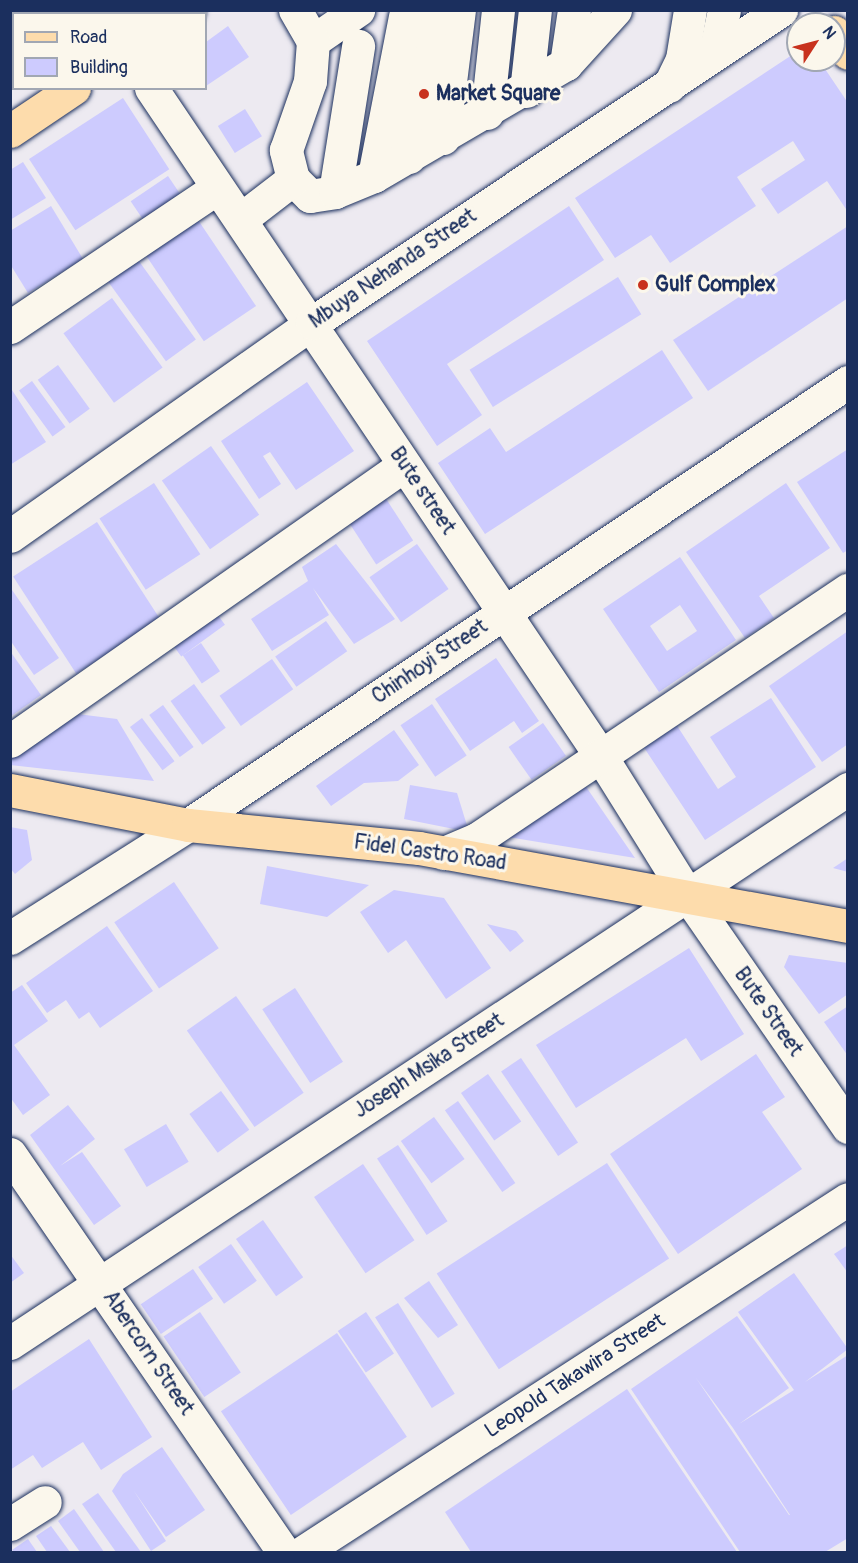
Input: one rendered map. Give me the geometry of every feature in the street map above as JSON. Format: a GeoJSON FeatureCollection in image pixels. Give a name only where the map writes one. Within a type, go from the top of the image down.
{"type":"FeatureCollection","features":[{"type":"Feature","properties":{"kind":"main road"},"geometry":{"type":"LineString","coordinates":[[10,131],[71,90]]}},
{"type":"Feature","properties":{"kind":"main road","name":"Fidel Castro Road"},"geometry":{"type":"LineString","coordinates":[[10,790],[188,825],[444,853],[848,926]]}},
{"type":"Feature","properties":{"kind":"street"},"geometry":{"type":"LineString","coordinates":[[295,10],[313,41],[310,81],[286,150],[293,179],[310,196],[335,192],[374,176],[526,91],[566,64],[615,10]]}},
{"type":"Feature","properties":{"kind":"street"},"geometry":{"type":"LineString","coordinates":[[313,41],[358,10]]}},
{"type":"Feature","properties":{"kind":"street"},"geometry":{"type":"LineString","coordinates":[[443,138],[459,10]]}},
{"type":"Feature","properties":{"kind":"street"},"geometry":{"type":"LineString","coordinates":[[487,113],[498,10]]}},
{"type":"Feature","properties":{"kind":"street"},"geometry":{"type":"LineString","coordinates":[[526,91],[535,10]]}},
{"type":"Feature","properties":{"kind":"street"},"geometry":{"type":"LineString","coordinates":[[566,64],[574,10]]}},
{"type":"Feature","properties":{"kind":"street"},"geometry":{"type":"LineString","coordinates":[[669,86],[682,60],[690,10]]}},
{"type":"Feature","properties":{"kind":"street"},"geometry":{"type":"LineString","coordinates":[[715,54],[724,10]]}},
{"type":"Feature","properties":{"kind":"street","name":"Mbuya Nehanda Street"},"geometry":{"type":"LineString","coordinates":[[10,536],[312,323],[781,10]]}},
{"type":"Feature","properties":{"kind":"street"},"geometry":{"type":"LineString","coordinates":[[310,81],[358,45],[417,12]]}},
{"type":"Feature","properties":{"kind":"street"},"geometry":{"type":"LineString","coordinates":[[409,158],[417,12]]}},
{"type":"Feature","properties":{"kind":"street"},"geometry":{"type":"LineString","coordinates":[[374,176],[417,12]]}},
{"type":"Feature","properties":{"kind":"street"},"geometry":{"type":"LineString","coordinates":[[335,192],[358,45]]}},
{"type":"Feature","properties":{"kind":"street","name":"Bute street"},"geometry":{"type":"LineString","coordinates":[[152,90],[217,188],[312,323],[404,465],[600,755],[688,896]]}},
{"type":"Feature","properties":{"kind":"street"},"geometry":{"type":"LineString","coordinates":[[241,219],[293,179]]}},
{"type":"Feature","properties":{"kind":"street"},"geometry":{"type":"LineString","coordinates":[[10,327],[217,188]]}},
{"type":"Feature","properties":{"kind":"street","name":"Chinhoyi Street"},"geometry":{"type":"LineString","coordinates":[[10,938],[188,825],[848,382]]}},
{"type":"Feature","properties":{"kind":"street"},"geometry":{"type":"LineString","coordinates":[[10,741],[404,465]]}},
{"type":"Feature","properties":{"kind":"street"},"geometry":{"type":"LineString","coordinates":[[444,853],[477,839],[848,590]]}},
{"type":"Feature","properties":{"kind":"street","name":"Joseph Msika Street"},"geometry":{"type":"LineString","coordinates":[[10,1343],[848,789]]}},
{"type":"Feature","properties":{"kind":"street","name":"Bute Street"},"geometry":{"type":"LineString","coordinates":[[688,896],[848,1127]]}},
{"type":"Feature","properties":{"kind":"street","name":"Abercorn Street"},"geometry":{"type":"LineString","coordinates":[[10,1154],[284,1552]]}},
{"type":"Feature","properties":{"kind":"street","name":"Leopold Takawira Street"},"geometry":{"type":"LineString","coordinates":[[303,1552],[848,1199]]}},
{"type":"Feature","properties":{"kind":"street"},"geometry":{"type":"LineString","coordinates":[[10,1524],[45,1502]]}},
{"type":"Feature","properties":{"kind":"shaded area"},"geometry":{"type":"Polygon","coordinates":[[[11,11],[847,11],[847,1552],[11,1552],[11,11]]]}},
{"type":"Feature","properties":{"kind":"building"},"geometry":{"type":"Polygon","coordinates":[[[10,10],[70,10],[71,12],[12,12],[10,68],[10,10]]]}},
{"type":"Feature","properties":{"kind":"building"},"geometry":{"type":"Polygon","coordinates":[[[228,26],[249,57],[207,85],[207,41],[228,26]]]}},
{"type":"Feature","properties":{"kind":"building"},"geometry":{"type":"Polygon","coordinates":[[[786,59],[786,72],[827,72],[848,103],[848,212],[827,181],[778,214],[761,189],[805,160],[793,141],[737,177],[756,206],[670,263],[651,235],[615,258],[575,198],[786,59]]]}},
{"type":"Feature","properties":{"kind":"building"},"geometry":{"type":"Polygon","coordinates":[[[123,98],[169,169],[75,230],[29,159],[123,98]]]}},
{"type":"Feature","properties":{"kind":"building"},"geometry":{"type":"Polygon","coordinates":[[[245,109],[262,136],[235,153],[218,126],[245,109]]]}},
{"type":"Feature","properties":{"kind":"building"},"geometry":{"type":"Polygon","coordinates":[[[23,162],[46,198],[10,220],[10,170],[23,162]]]}},
{"type":"Feature","properties":{"kind":"building"},"geometry":{"type":"Polygon","coordinates":[[[168,176],[180,194],[143,219],[131,201],[168,176]]]}},
{"type":"Feature","properties":{"kind":"building"},"geometry":{"type":"Polygon","coordinates":[[[51,206],[83,259],[28,293],[10,264],[10,231],[51,206]]]}},
{"type":"Feature","properties":{"kind":"building"},"geometry":{"type":"Polygon","coordinates":[[[569,206],[604,260],[447,364],[482,415],[437,446],[367,341],[569,206]]]}},
{"type":"Feature","properties":{"kind":"building"},"geometry":{"type":"Polygon","coordinates":[[[194,214],[256,306],[204,341],[142,249],[194,214]]]}},
{"type":"Feature","properties":{"kind":"building"},"geometry":{"type":"Polygon","coordinates":[[[848,226],[848,298],[708,391],[673,340],[848,226]]]}},
{"type":"Feature","properties":{"kind":"building"},"geometry":{"type":"Polygon","coordinates":[[[133,253],[196,340],[166,361],[103,275],[133,253]]]}},
{"type":"Feature","properties":{"kind":"building"},"geometry":{"type":"Polygon","coordinates":[[[618,277],[641,314],[493,407],[470,370],[618,277]]]}},
{"type":"Feature","properties":{"kind":"building"},"geometry":{"type":"Polygon","coordinates":[[[112,298],[163,368],[114,403],[63,333],[112,298]]]}},
{"type":"Feature","properties":{"kind":"building"},"geometry":{"type":"Polygon","coordinates":[[[662,350],[693,398],[485,534],[438,463],[490,428],[506,452],[662,350]]]}},
{"type":"Feature","properties":{"kind":"building"},"geometry":{"type":"Polygon","coordinates":[[[58,365],[90,409],[70,423],[38,380],[58,365]]]}},
{"type":"Feature","properties":{"kind":"building"},"geometry":{"type":"Polygon","coordinates":[[[32,381],[66,427],[53,437],[19,390],[32,381]]]}},
{"type":"Feature","properties":{"kind":"building"},"geometry":{"type":"Polygon","coordinates":[[[307,382],[354,451],[296,490],[270,452],[263,456],[281,484],[259,499],[221,441],[307,382]]]}},
{"type":"Feature","properties":{"kind":"building"},"geometry":{"type":"Polygon","coordinates":[[[10,387],[46,442],[10,465],[10,387]]]}},
{"type":"Feature","properties":{"kind":"building"},"geometry":{"type":"Polygon","coordinates":[[[211,446],[259,515],[210,549],[162,480],[211,446]]]}},
{"type":"Feature","properties":{"kind":"building"},"geometry":{"type":"Polygon","coordinates":[[[848,449],[848,550],[843,553],[797,482],[848,449]]]}},
{"type":"Feature","properties":{"kind":"building"},"geometry":{"type":"Polygon","coordinates":[[[154,483],[200,554],[146,590],[99,518],[154,483]]]}},
{"type":"Feature","properties":{"kind":"building"},"geometry":{"type":"Polygon","coordinates":[[[786,483],[830,548],[759,596],[774,618],[745,638],[686,552],[786,483]]]}},
{"type":"Feature","properties":{"kind":"building"},"geometry":{"type":"Polygon","coordinates":[[[381,491],[413,540],[376,564],[344,515],[381,491]]]}},
{"type":"Feature","properties":{"kind":"building"},"geometry":{"type":"Polygon","coordinates":[[[97,522],[160,619],[76,674],[13,576],[97,522]]]}},
{"type":"Feature","properties":{"kind":"building"},"geometry":{"type":"Polygon","coordinates":[[[336,544],[395,619],[354,644],[313,588],[329,615],[272,651],[251,619],[308,581],[302,567],[336,544]]]}},
{"type":"Feature","properties":{"kind":"building"},"geometry":{"type":"Polygon","coordinates":[[[417,544],[449,589],[401,622],[369,577],[417,544]]]}},
{"type":"Feature","properties":{"kind":"building"},"geometry":{"type":"Polygon","coordinates":[[[680,557],[736,640],[659,692],[603,609],[680,557]],[[680,605],[650,626],[667,651],[697,631],[680,605]]]}},
{"type":"Feature","properties":{"kind":"building"},"geometry":{"type":"Polygon","coordinates":[[[10,587],[59,658],[34,675],[10,640],[10,587]]]}},
{"type":"Feature","properties":{"kind":"building"},"geometry":{"type":"Polygon","coordinates":[[[212,607],[225,625],[181,657],[168,639],[212,607]]]}},
{"type":"Feature","properties":{"kind":"building"},"geometry":{"type":"Polygon","coordinates":[[[326,621],[347,651],[296,687],[275,657],[326,621]]]}},
{"type":"Feature","properties":{"kind":"building"},"geometry":{"type":"Polygon","coordinates":[[[848,631],[848,744],[822,762],[769,686],[848,631]]]}},
{"type":"Feature","properties":{"kind":"building"},"geometry":{"type":"Polygon","coordinates":[[[201,643],[220,671],[202,683],[183,655],[201,643]]]}},
{"type":"Feature","properties":{"kind":"building"},"geometry":{"type":"Polygon","coordinates":[[[10,651],[41,695],[10,717],[10,651]]]}},
{"type":"Feature","properties":{"kind":"building"},"geometry":{"type":"Polygon","coordinates":[[[496,658],[539,721],[522,733],[514,721],[470,751],[435,699],[496,658]]]}},
{"type":"Feature","properties":{"kind":"building"},"geometry":{"type":"Polygon","coordinates":[[[272,659],[293,689],[241,726],[220,696],[272,659]]]}},
{"type":"Feature","properties":{"kind":"building"},"geometry":{"type":"Polygon","coordinates":[[[194,684],[226,728],[202,745],[171,701],[194,684]]]}},
{"type":"Feature","properties":{"kind":"building"},"geometry":{"type":"Polygon","coordinates":[[[771,698],[816,767],[705,840],[641,743],[674,721],[718,789],[736,777],[710,737],[771,698]]]}},
{"type":"Feature","properties":{"kind":"building"},"geometry":{"type":"Polygon","coordinates":[[[432,704],[467,755],[435,777],[400,725],[432,704]]]}},
{"type":"Feature","properties":{"kind":"building"},"geometry":{"type":"Polygon","coordinates":[[[163,705],[194,747],[180,757],[149,715],[163,705]]]}},
{"type":"Feature","properties":{"kind":"building"},"geometry":{"type":"Polygon","coordinates":[[[62,712],[117,719],[154,781],[10,765],[10,749],[62,712]]]}},
{"type":"Feature","properties":{"kind":"building"},"geometry":{"type":"Polygon","coordinates":[[[142,718],[174,761],[163,770],[130,727],[142,718]]]}},
{"type":"Feature","properties":{"kind":"building"},"geometry":{"type":"Polygon","coordinates":[[[543,723],[566,756],[532,780],[509,747],[543,723]]]}},
{"type":"Feature","properties":{"kind":"building"},"geometry":{"type":"Polygon","coordinates":[[[394,730],[419,765],[398,781],[364,783],[331,806],[316,786],[394,730]]]}},
{"type":"Feature","properties":{"kind":"building"},"geometry":{"type":"Polygon","coordinates":[[[580,778],[635,858],[496,835],[580,778]]]}},
{"type":"Feature","properties":{"kind":"building"},"geometry":{"type":"Polygon","coordinates":[[[410,785],[457,793],[469,832],[404,819],[410,785]]]}},
{"type":"Feature","properties":{"kind":"building"},"geometry":{"type":"Polygon","coordinates":[[[10,827],[27,830],[32,860],[15,874],[10,868],[10,827]]]}},
{"type":"Feature","properties":{"kind":"building"},"geometry":{"type":"Polygon","coordinates":[[[848,858],[848,872],[833,868],[848,858]]]}},
{"type":"Feature","properties":{"kind":"building"},"geometry":{"type":"Polygon","coordinates":[[[267,866],[369,885],[327,917],[260,904],[267,866]]]}},
{"type":"Feature","properties":{"kind":"building"},"geometry":{"type":"Polygon","coordinates":[[[174,882],[219,948],[159,989],[114,922],[174,882]]]}},
{"type":"Feature","properties":{"kind":"building"},"geometry":{"type":"Polygon","coordinates":[[[394,890],[444,898],[491,968],[446,999],[406,940],[388,953],[360,912],[394,890]]]}},
{"type":"Feature","properties":{"kind":"building"},"geometry":{"type":"Polygon","coordinates":[[[487,924],[516,931],[524,941],[510,952],[487,924]]]}},
{"type":"Feature","properties":{"kind":"building"},"geometry":{"type":"Polygon","coordinates":[[[107,926],[153,991],[100,1028],[89,1012],[79,1019],[66,1000],[47,1013],[26,983],[107,926]]]}},
{"type":"Feature","properties":{"kind":"building"},"geometry":{"type":"Polygon","coordinates":[[[689,948],[744,1034],[701,1061],[686,1038],[576,1108],[536,1045],[689,948]]]}},
{"type":"Feature","properties":{"kind":"building"},"geometry":{"type":"Polygon","coordinates":[[[789,955],[848,963],[848,994],[819,1014],[784,967],[789,955]]]}},
{"type":"Feature","properties":{"kind":"building"},"geometry":{"type":"Polygon","coordinates":[[[22,985],[48,1021],[14,1045],[50,1095],[23,1115],[10,1097],[10,993],[22,985]]]}},
{"type":"Feature","properties":{"kind":"building"},"geometry":{"type":"Polygon","coordinates":[[[295,988],[343,1062],[310,1083],[262,1009],[295,988]]]}},
{"type":"Feature","properties":{"kind":"building"},"geometry":{"type":"Polygon","coordinates":[[[236,996],[304,1093],[255,1127],[187,1030],[236,996]]]}},
{"type":"Feature","properties":{"kind":"building"},"geometry":{"type":"Polygon","coordinates":[[[848,1006],[848,1056],[824,1022],[848,1006]]]}},
{"type":"Feature","properties":{"kind":"building"},"geometry":{"type":"Polygon","coordinates":[[[756,1054],[785,1097],[762,1112],[802,1169],[678,1254],[610,1154],[756,1054]]]}},
{"type":"Feature","properties":{"kind":"building"},"geometry":{"type":"Polygon","coordinates":[[[521,1058],[578,1143],[558,1156],[501,1071],[521,1058]]]}},
{"type":"Feature","properties":{"kind":"building"},"geometry":{"type":"Polygon","coordinates":[[[488,1074],[521,1122],[494,1140],[461,1093],[488,1074]]]}},
{"type":"Feature","properties":{"kind":"building"},"geometry":{"type":"Polygon","coordinates":[[[221,1091],[249,1130],[218,1153],[189,1114],[221,1091]]]}},
{"type":"Feature","properties":{"kind":"building"},"geometry":{"type":"Polygon","coordinates":[[[458,1101],[515,1183],[502,1192],[445,1110],[458,1101]]]}},
{"type":"Feature","properties":{"kind":"building"},"geometry":{"type":"Polygon","coordinates":[[[68,1105],[95,1139],[60,1166],[82,1152],[121,1206],[94,1225],[30,1135],[68,1105]]]}},
{"type":"Feature","properties":{"kind":"building"},"geometry":{"type":"Polygon","coordinates":[[[434,1117],[465,1159],[431,1183],[401,1141],[434,1117]]]}},
{"type":"Feature","properties":{"kind":"building"},"geometry":{"type":"Polygon","coordinates":[[[166,1124],[189,1162],[147,1187],[124,1149],[166,1124]]]}},
{"type":"Feature","properties":{"kind":"building"},"geometry":{"type":"Polygon","coordinates":[[[398,1145],[448,1221],[427,1235],[377,1159],[398,1145]]]}},
{"type":"Feature","properties":{"kind":"building"},"geometry":{"type":"Polygon","coordinates":[[[607,1163],[669,1259],[499,1369],[437,1274],[607,1163]]]}},
{"type":"Feature","properties":{"kind":"building"},"geometry":{"type":"Polygon","coordinates":[[[363,1164],[414,1240],[366,1273],[314,1197],[363,1164]]]}},
{"type":"Feature","properties":{"kind":"building"},"geometry":{"type":"Polygon","coordinates":[[[263,1220],[303,1277],[276,1296],[236,1239],[263,1220]]]}},
{"type":"Feature","properties":{"kind":"building"},"geometry":{"type":"Polygon","coordinates":[[[231,1244],[257,1281],[224,1304],[198,1267],[231,1244]]]}},
{"type":"Feature","properties":{"kind":"building"},"geometry":{"type":"Polygon","coordinates":[[[848,1245],[848,1273],[834,1254],[848,1245]]]}},
{"type":"Feature","properties":{"kind":"building"},"geometry":{"type":"Polygon","coordinates":[[[10,1254],[24,1273],[10,1283],[10,1254]]]}},
{"type":"Feature","properties":{"kind":"building"},"geometry":{"type":"Polygon","coordinates":[[[193,1269],[213,1299],[161,1334],[141,1304],[193,1269]]]}},
{"type":"Feature","properties":{"kind":"building"},"geometry":{"type":"Polygon","coordinates":[[[794,1273],[848,1349],[805,1382],[848,1355],[848,1538],[825,1552],[740,1552],[631,1389],[737,1316],[789,1388],[739,1424],[794,1390],[738,1312],[794,1273]],[[696,1378],[790,1515],[733,1428],[696,1378]]]}},
{"type":"Feature","properties":{"kind":"building"},"geometry":{"type":"Polygon","coordinates":[[[429,1281],[458,1325],[438,1338],[404,1298],[429,1281]]]}},
{"type":"Feature","properties":{"kind":"building"},"geometry":{"type":"Polygon","coordinates":[[[398,1303],[455,1394],[432,1408],[375,1317],[398,1303]]]}},
{"type":"Feature","properties":{"kind":"building"},"geometry":{"type":"Polygon","coordinates":[[[200,1312],[241,1373],[204,1397],[164,1337],[200,1312]]]}},
{"type":"Feature","properties":{"kind":"building"},"geometry":{"type":"Polygon","coordinates":[[[366,1312],[394,1353],[366,1372],[338,1331],[366,1312]]]}},
{"type":"Feature","properties":{"kind":"building"},"geometry":{"type":"Polygon","coordinates":[[[337,1333],[407,1437],[291,1515],[221,1411],[337,1333]]]}},
{"type":"Feature","properties":{"kind":"building"},"geometry":{"type":"Polygon","coordinates":[[[89,1339],[152,1437],[101,1470],[83,1442],[42,1468],[33,1455],[10,1470],[10,1392],[89,1339]]]}},
{"type":"Feature","properties":{"kind":"building"},"geometry":{"type":"Polygon","coordinates":[[[627,1389],[737,1552],[471,1552],[445,1512],[627,1389]]]}},
{"type":"Feature","properties":{"kind":"building"},"geometry":{"type":"Polygon","coordinates":[[[162,1447],[205,1510],[166,1537],[134,1491],[166,1541],[151,1551],[112,1491],[123,1474],[162,1447]]]}},
{"type":"Feature","properties":{"kind":"building"},"geometry":{"type":"Polygon","coordinates":[[[98,1493],[141,1552],[116,1552],[82,1504],[98,1493]]]}},
{"type":"Feature","properties":{"kind":"building"},"geometry":{"type":"Polygon","coordinates":[[[74,1509],[104,1552],[80,1552],[58,1521],[74,1509]]]}},
{"type":"Feature","properties":{"kind":"building"},"geometry":{"type":"Polygon","coordinates":[[[51,1526],[70,1552],[47,1552],[36,1536],[51,1526]]]}},
{"type":"Feature","properties":{"kind":"building"},"geometry":{"type":"Polygon","coordinates":[[[28,1539],[37,1552],[14,1552],[12,1550],[28,1539]]]}},
{"type":"Feature","properties":{"kind":"place","name":"Market Square"},"geometry":{"type":"Point","coordinates":[424,94]}},
{"type":"Feature","properties":{"kind":"place","name":"Gulf Complex"},"geometry":{"type":"Point","coordinates":[643,285]}}]}
